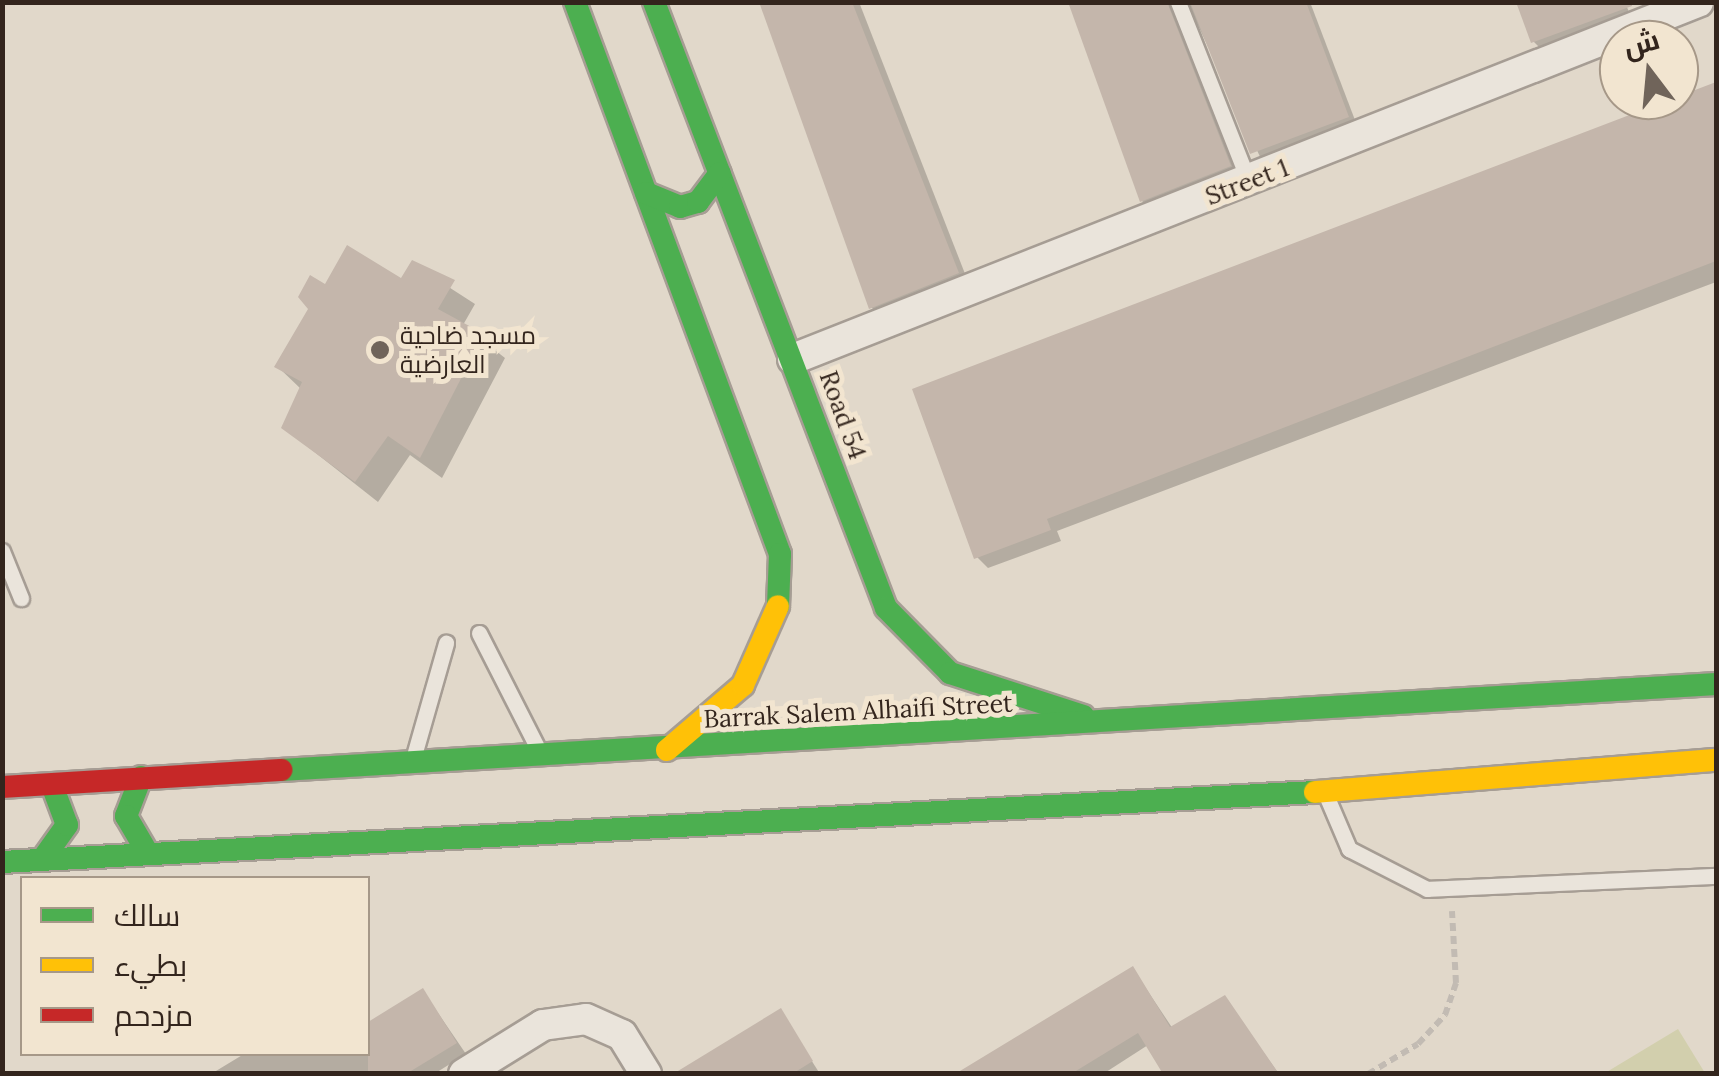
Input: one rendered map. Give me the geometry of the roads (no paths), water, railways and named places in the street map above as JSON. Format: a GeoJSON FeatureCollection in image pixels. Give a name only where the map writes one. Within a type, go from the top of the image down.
{"type":"FeatureCollection","features":[{"type":"Feature","properties":{"kind":"main road"},"geometry":{"type":"LineString","coordinates":[[574,2],[780,554],[778,622],[743,685],[666,750]]}},
{"type":"Feature","properties":{"kind":"main road","name":"Road 54"},"geometry":{"type":"LineString","coordinates":[[654,2],[886,608],[950,673],[1107,724]]}},
{"type":"Feature","properties":{"kind":"main road"},"geometry":{"type":"LineString","coordinates":[[646,193],[680,207],[698,202],[720,173]]}},
{"type":"Feature","properties":{"kind":"main road","name":"Barrak Salem Alhaifi Street"},"geometry":{"type":"LineString","coordinates":[[2,788],[1107,724],[1716,684]]}},
{"type":"Feature","properties":{"kind":"main road"},"geometry":{"type":"LineString","coordinates":[[2,862],[1325,791],[1716,760]]}},
{"type":"Feature","properties":{"kind":"main road"},"geometry":{"type":"LineString","coordinates":[[141,777],[126,816],[147,852]]}},
{"type":"Feature","properties":{"kind":"main road"},"geometry":{"type":"LineString","coordinates":[[42,860],[68,825],[52,785]]}},
{"type":"Feature","properties":{"kind":"street","name":"Street 1"},"geometry":{"type":"LineString","coordinates":[[793,359],[1698,2]]}},
{"type":"Feature","properties":{"kind":"street"},"geometry":{"type":"LineString","coordinates":[[464,1074],[543,1025],[586,1019],[622,1035],[646,1074]]}},
{"type":"Feature","properties":{"kind":"lane"},"geometry":{"type":"LineString","coordinates":[[1178,2],[1248,182]]}},
{"type":"Feature","properties":{"kind":"lane"},"geometry":{"type":"LineString","coordinates":[[2,551],[21,598]]}},
{"type":"Feature","properties":{"kind":"lane"},"geometry":{"type":"LineString","coordinates":[[479,633],[541,754]]}},
{"type":"Feature","properties":{"kind":"lane"},"geometry":{"type":"LineString","coordinates":[[412,762],[446,644]]}},
{"type":"Feature","properties":{"kind":"lane"},"geometry":{"type":"LineString","coordinates":[[1325,791],[1349,849],[1402,882],[1450,893],[1716,876]]}},
{"type":"Feature","properties":{"kind":"place","name":"مسجد ضاحية العارضية"},"geometry":{"type":"Point","coordinates":[380,350]}}]}
